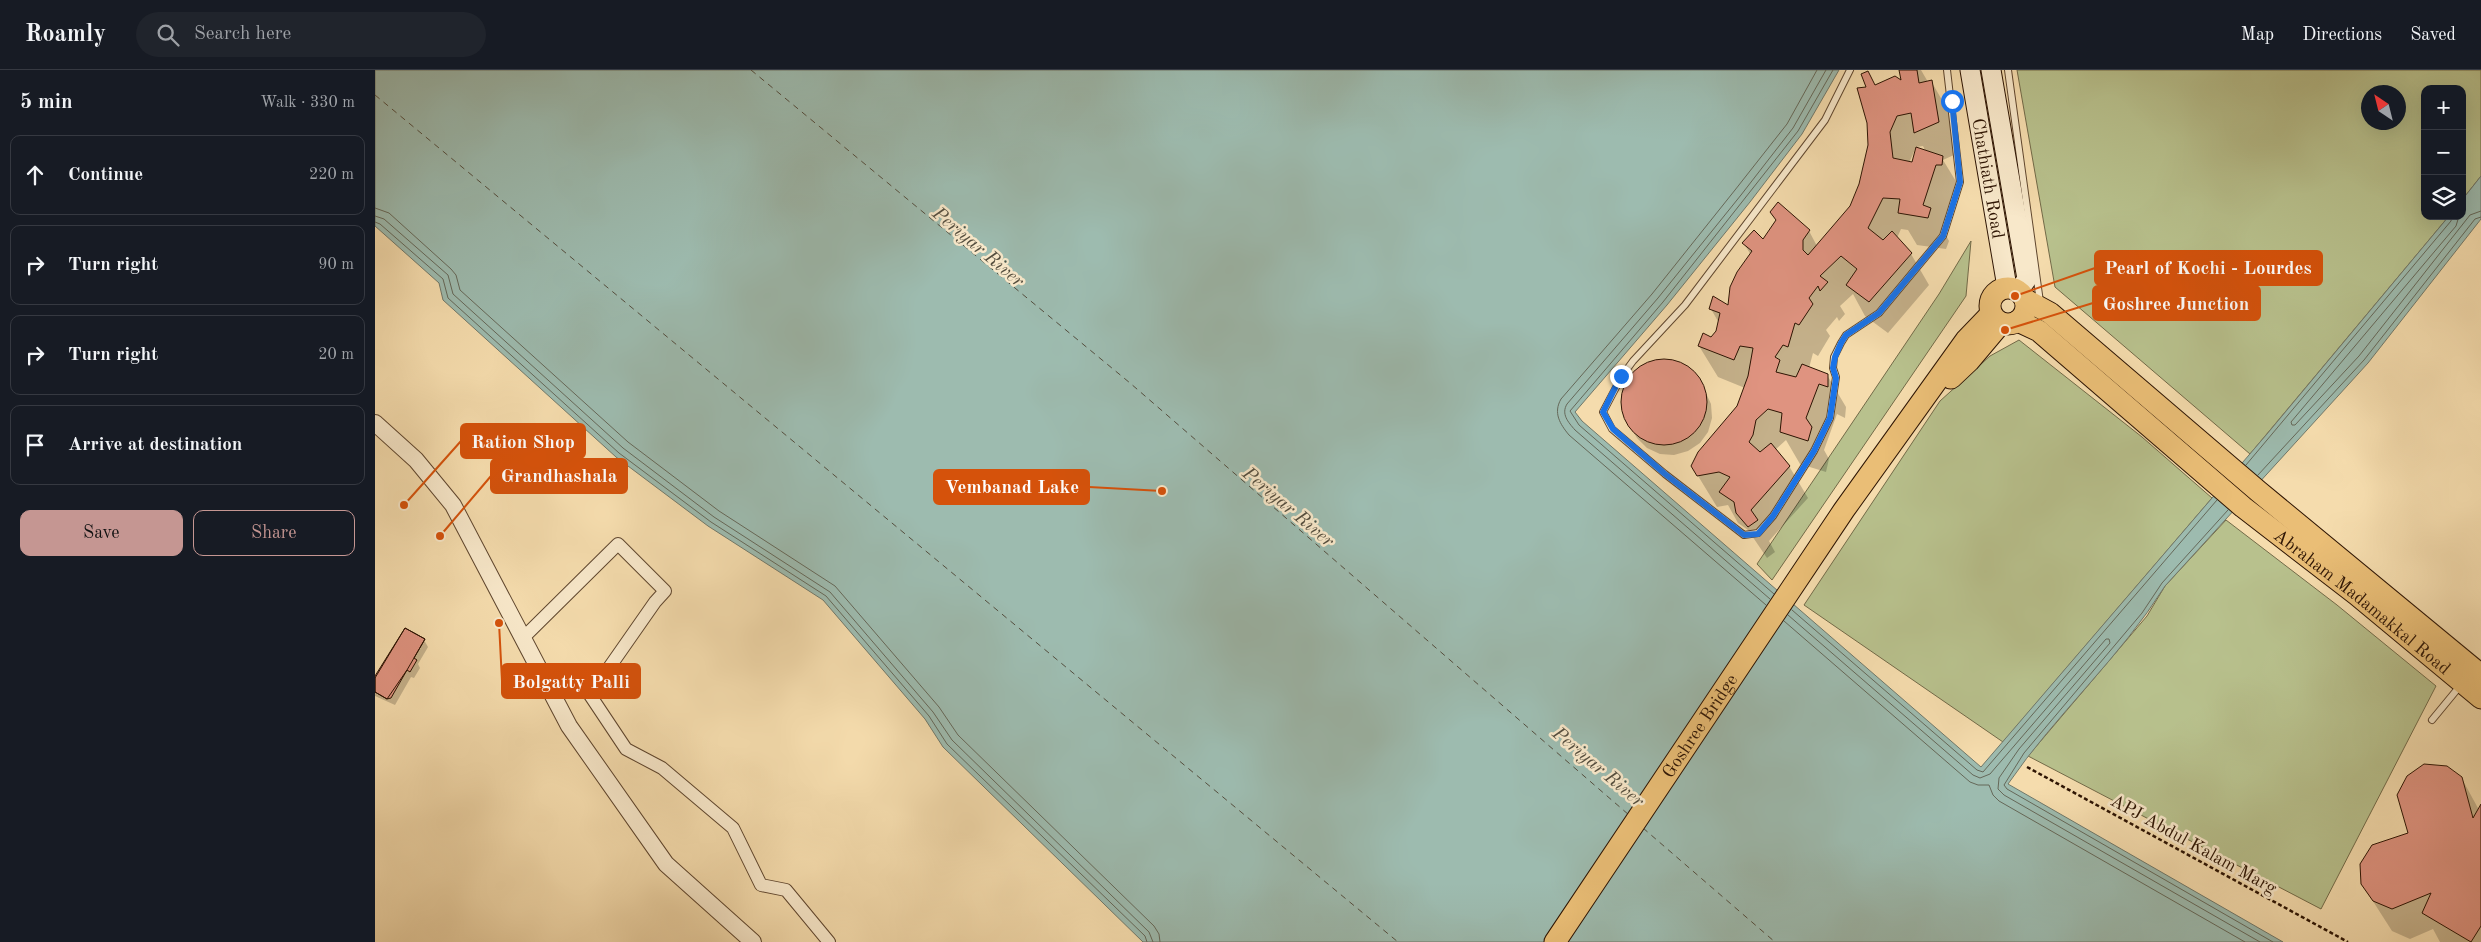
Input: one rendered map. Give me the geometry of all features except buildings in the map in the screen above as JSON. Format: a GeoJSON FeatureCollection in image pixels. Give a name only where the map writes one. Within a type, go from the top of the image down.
{"type":"FeatureCollection","features":[{"type":"Feature","properties":{"kind":"main road","name":"Chathiath Road"},"geometry":{"type":"LineString","coordinates":[[1970,70],[2024,293]]}},
{"type":"Feature","properties":{"kind":"main road","name":"Chathiath Road"},"geometry":{"type":"LineString","coordinates":[[1991,70],[2024,293]]}},
{"type":"Feature","properties":{"kind":"main road"},"geometry":{"type":"LineString","coordinates":[[1999,290],[2024,293],[2026,312],[2004,319],[1990,305],[1992,296],[1999,290]]}},
{"type":"Feature","properties":{"kind":"main road","name":"Abraham Madamakkal Road"},"geometry":{"type":"LineString","coordinates":[[2024,293],[2050,313],[2258,491],[2472,679],[2481,698]]}},
{"type":"Feature","properties":{"kind":"main road","name":"Abraham Madamakkal Road"},"geometry":{"type":"LineString","coordinates":[[2004,319],[2039,331],[2243,507],[2357,595],[2472,679]]}},
{"type":"Feature","properties":{"kind":"main road","name":"Goshree Bridge"},"geometry":{"type":"LineString","coordinates":[[1555,942],[1843,510],[1966,340],[2004,319]]}},
{"type":"Feature","properties":{"kind":"street"},"geometry":{"type":"LineString","coordinates":[[375,424],[416,460],[453,505],[569,726],[666,864],[753,942]]}},
{"type":"Feature","properties":{"kind":"street"},"geometry":{"type":"LineString","coordinates":[[523,638],[618,544],[665,591],[655,602],[590,695],[626,749],[662,768],[733,828],[761,885],[786,890],[829,942]]}},
{"type":"Feature","properties":{"kind":"lane"},"geometry":{"type":"LineString","coordinates":[[1851,70],[1825,120],[1685,305],[1627,368],[1603,412],[1613,429],[1665,474],[1744,535],[1758,534],[1773,516],[1814,451],[1830,418],[1836,378],[1833,368],[1835,357],[1846,335],[1879,313],[1943,236],[1960,182],[1947,70]]}},
{"type":"Feature","properties":{"kind":"lane"},"geometry":{"type":"LineString","coordinates":[[2008,70],[2024,293]]}},
{"type":"Feature","properties":{"kind":"lane"},"geometry":{"type":"LineString","coordinates":[[2432,720],[2472,679]]}},
{"type":"Feature","properties":{"kind":"path","name":"APJ Abdul Kalam Marg"},"geometry":{"type":"LineString","coordinates":[[2027,768],[2348,942]]}},
{"type":"Feature","properties":{"kind":"green space"},"geometry":{"type":"Polygon","coordinates":[[[2017,70],[2481,70],[2481,176],[2466,195],[2466,85],[2421,85],[2421,220],[2446,220],[2250,454],[2055,287],[2017,70]]]}},
{"type":"Feature","properties":{"kind":"green space"},"geometry":{"type":"Polygon","coordinates":[[[1971,241],[1966,296],[1772,580],[1757,564],[1939,294],[1971,241]]]}},
{"type":"Feature","properties":{"kind":"green space"},"geometry":{"type":"Polygon","coordinates":[[[2019,340],[2142,437],[2212,498],[2003,742],[1804,605],[1940,401],[1990,356],[2019,340]]]}},
{"type":"Feature","properties":{"kind":"green space"},"geometry":{"type":"Polygon","coordinates":[[[2226,520],[2337,605],[2436,686],[2321,909],[2028,756],[2147,616],[2165,586],[2226,520]]]}},
{"type":"Feature","properties":{"kind":"water","name":"Periyar River"},"geometry":{"type":"Polygon","coordinates":[[[375,70],[1839,70],[1802,134],[1750,202],[1667,305],[1575,412],[1582,421],[1981,767],[2267,434],[2446,220],[2466,220],[2466,195],[2481,176],[2481,219],[2368,363],[2165,586],[2128,637],[2046,734],[2008,784],[2283,942],[1143,942],[943,747],[925,719],[823,600],[708,526],[616,457],[443,300],[439,283],[375,226],[375,70]]]}},
{"type":"Feature","properties":{"kind":"ferry route"},"geometry":{"type":"LineString","coordinates":[[751,70],[1130,383],[1629,815]]}},
{"type":"Feature","properties":{"kind":"ferry route"},"geometry":{"type":"LineString","coordinates":[[375,95],[1398,942]]}},
{"type":"Feature","properties":{"kind":"ferry route"},"geometry":{"type":"LineString","coordinates":[[1643,828],[1775,942]]}},
{"type":"Feature","properties":{"kind":"place","name":"Pearl of Kochi - Lourdes"},"geometry":{"type":"Point","coordinates":[2015,296]}},
{"type":"Feature","properties":{"kind":"place","name":"Goshree Junction"},"geometry":{"type":"Point","coordinates":[2005,330]}},
{"type":"Feature","properties":{"kind":"place","name":"Vembanad Lake"},"geometry":{"type":"Point","coordinates":[1162,491]}},
{"type":"Feature","properties":{"kind":"place","name":"Ration Shop"},"geometry":{"type":"Point","coordinates":[404,505]}},
{"type":"Feature","properties":{"kind":"place","name":"Grandhashala"},"geometry":{"type":"Point","coordinates":[440,536]}},
{"type":"Feature","properties":{"kind":"place","name":"Bolgatty Palli"},"geometry":{"type":"Point","coordinates":[499,623]}},
{"type":"Feature","properties":{"kind":"route"},"geometry":{"type":"LineString","coordinates":[[1621,376],[1603,412],[1613,429],[1665,474],[1744,535],[1758,534],[1773,516],[1814,451],[1830,418],[1836,378],[1833,368],[1837,350],[1841,343],[1846,335],[1879,313],[1943,236],[1960,182],[1952,101]]}}]}
